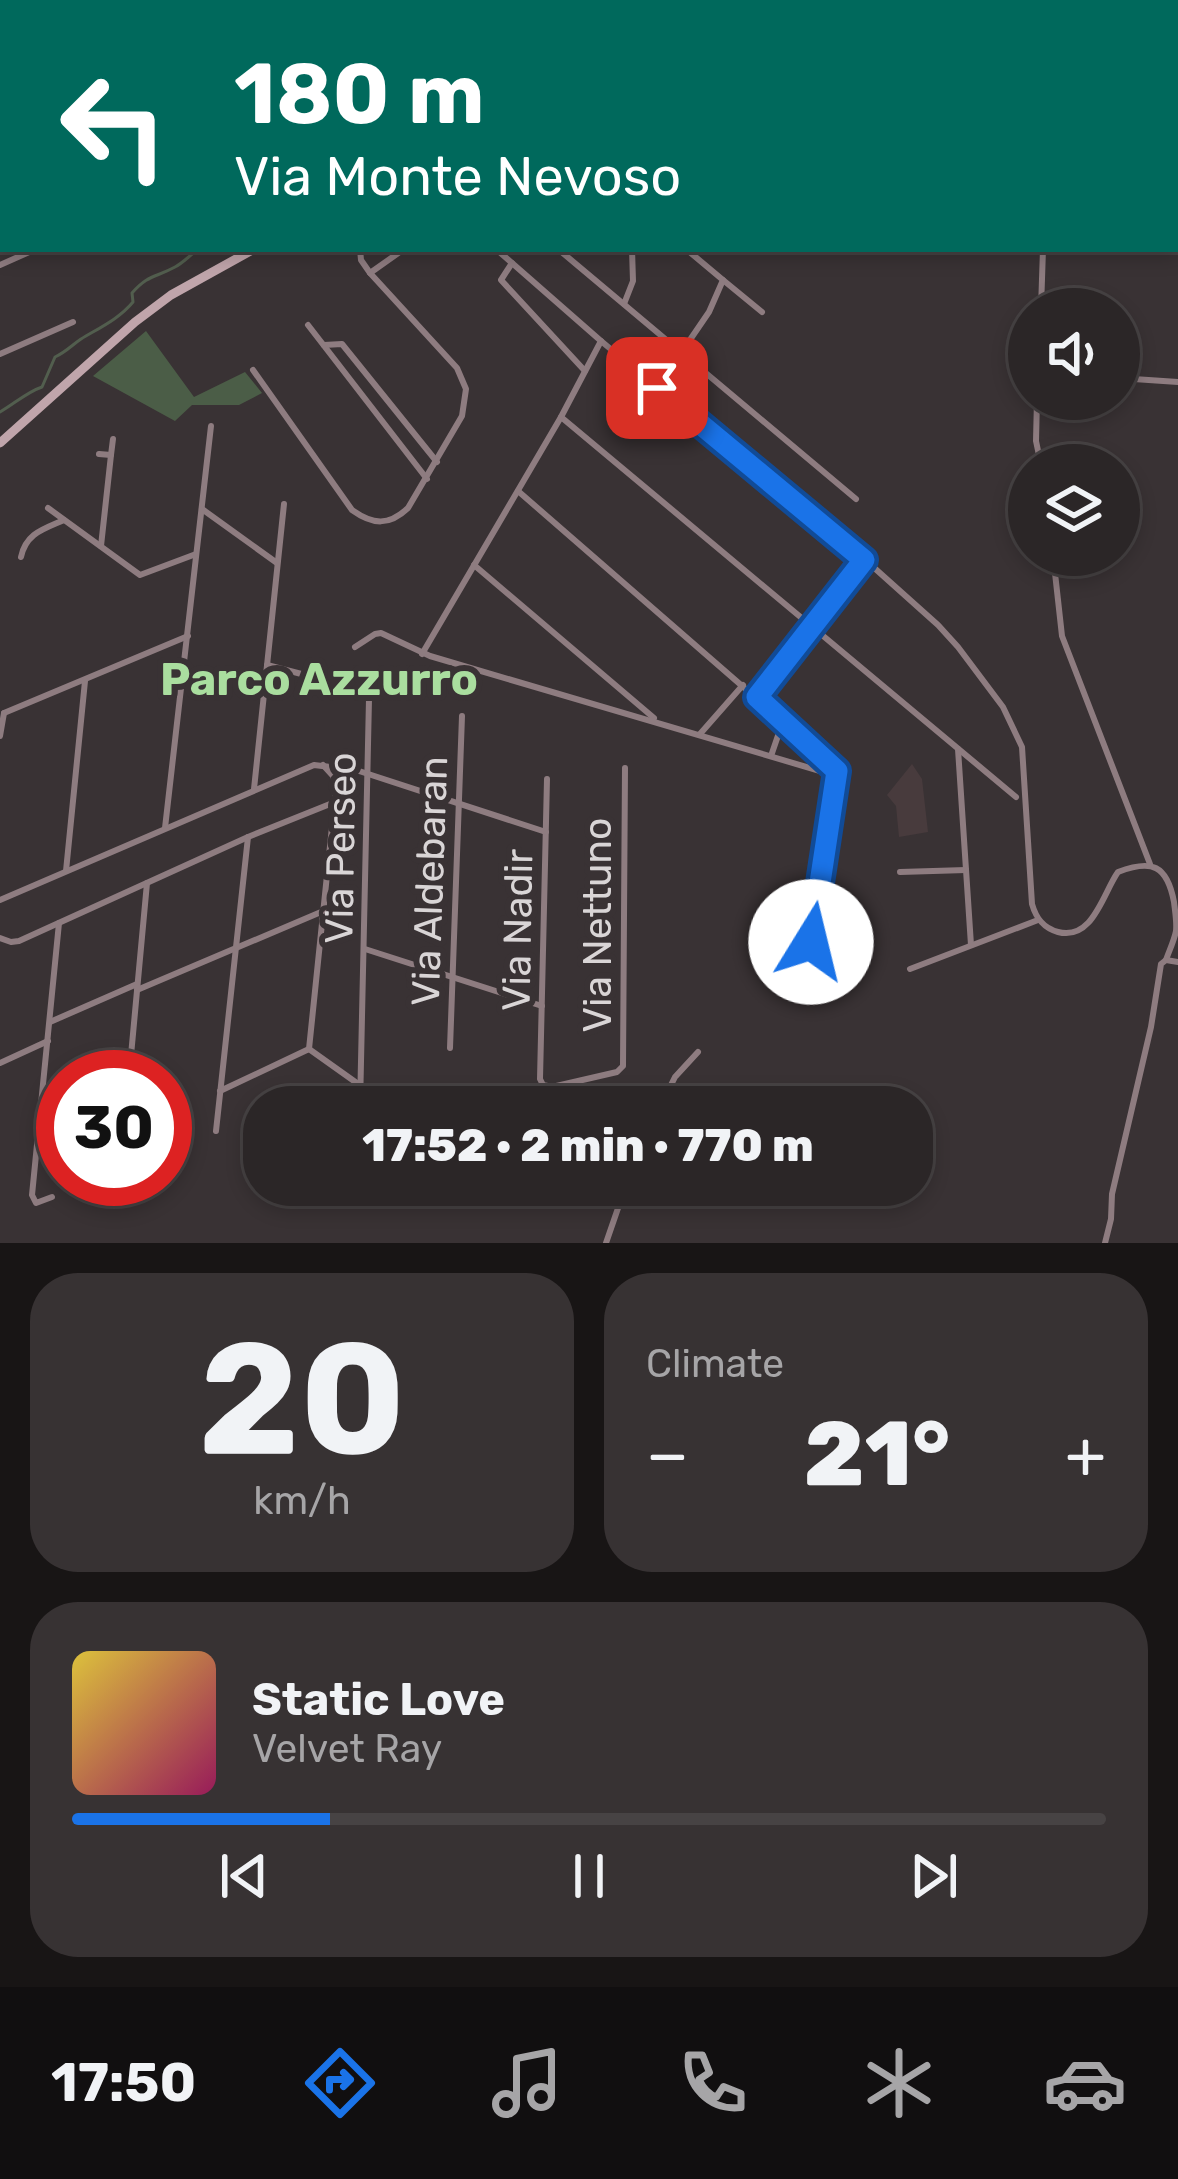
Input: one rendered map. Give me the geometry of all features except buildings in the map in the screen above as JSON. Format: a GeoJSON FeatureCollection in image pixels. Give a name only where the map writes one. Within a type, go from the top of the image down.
{"type":"FeatureCollection","features":[{"type":"Feature","properties":{"kind":"main road"},"geometry":{"type":"LineString","coordinates":[[0,443],[135,322],[171,295],[249,252]]}},
{"type":"Feature","properties":{"kind":"street"},"geometry":{"type":"LineString","coordinates":[[0,265],[29,252]]}},
{"type":"Feature","properties":{"kind":"street"},"geometry":{"type":"LineString","coordinates":[[253,370],[340,497],[362,517],[381,523],[398,517],[412,503],[462,416],[467,397],[464,381],[370,273],[361,252]]}},
{"type":"Feature","properties":{"kind":"street"},"geometry":{"type":"LineString","coordinates":[[370,273],[400,252]]}},
{"type":"Feature","properties":{"kind":"street"},"geometry":{"type":"LineString","coordinates":[[499,252],[952,640],[1015,729],[1023,757],[1032,904],[1038,920],[1062,933],[1082,929],[1118,872],[1151,866],[1167,878],[1174,904],[1176,929],[1166,960]]}},
{"type":"Feature","properties":{"kind":"street"},"geometry":{"type":"LineString","coordinates":[[624,304],[633,281],[632,252]]}},
{"type":"Feature","properties":{"kind":"street"},"geometry":{"type":"LineString","coordinates":[[690,252],[762,312]]}},
{"type":"Feature","properties":{"kind":"street"},"geometry":{"type":"LineString","coordinates":[[1042,288],[1043,252]]}},
{"type":"Feature","properties":{"kind":"street"},"geometry":{"type":"LineString","coordinates":[[568,253],[856,499]]}},
{"type":"Feature","properties":{"kind":"street"},"geometry":{"type":"LineString","coordinates":[[512,263],[501,280],[585,371]]}},
{"type":"Feature","properties":{"kind":"street"},"geometry":{"type":"LineString","coordinates":[[681,352],[711,309],[723,280]]}},
{"type":"Feature","properties":{"kind":"street"},"geometry":{"type":"LineString","coordinates":[[0,354],[73,322]]}},
{"type":"Feature","properties":{"kind":"street"},"geometry":{"type":"LineString","coordinates":[[308,325],[427,479]]}},
{"type":"Feature","properties":{"kind":"street"},"geometry":{"type":"LineString","coordinates":[[422,654],[601,341]]}},
{"type":"Feature","properties":{"kind":"street"},"geometry":{"type":"LineString","coordinates":[[323,345],[342,344],[436,462]]}},
{"type":"Feature","properties":{"kind":"street"},"geometry":{"type":"LineString","coordinates":[[1140,379],[1178,382]]}},
{"type":"Feature","properties":{"kind":"street"},"geometry":{"type":"LineString","coordinates":[[561,417],[1016,797]]}},
{"type":"Feature","properties":{"kind":"street"},"geometry":{"type":"LineString","coordinates":[[165,828],[211,426]]}},
{"type":"Feature","properties":{"kind":"street"},"geometry":{"type":"LineString","coordinates":[[101,546],[113,439]]}},
{"type":"Feature","properties":{"kind":"street"},"geometry":{"type":"LineString","coordinates":[[99,454],[111,455]]}},
{"type":"Feature","properties":{"kind":"street"},"geometry":{"type":"LineString","coordinates":[[518,491],[757,697],[836,772]]}},
{"type":"Feature","properties":{"kind":"street"},"geometry":{"type":"LineString","coordinates":[[254,790],[284,504]]}},
{"type":"Feature","properties":{"kind":"street"},"geometry":{"type":"LineString","coordinates":[[48,508],[142,575],[196,554]]}},
{"type":"Feature","properties":{"kind":"street"},"geometry":{"type":"LineString","coordinates":[[201,508],[277,563]]}},
{"type":"Feature","properties":{"kind":"street"},"geometry":{"type":"LineString","coordinates":[[21,557],[30,537],[64,520]]}},
{"type":"Feature","properties":{"kind":"street"},"geometry":{"type":"LineString","coordinates":[[757,697],[864,560]]}},
{"type":"Feature","properties":{"kind":"street"},"geometry":{"type":"LineString","coordinates":[[474,565],[659,722]]}},
{"type":"Feature","properties":{"kind":"street"},"geometry":{"type":"LineString","coordinates":[[1056,576],[1063,639],[1151,866]]}},
{"type":"Feature","properties":{"kind":"street"},"geometry":{"type":"LineString","coordinates":[[355,647],[379,633],[422,654],[836,772]]}},
{"type":"Feature","properties":{"kind":"street"},"geometry":{"type":"LineString","coordinates":[[0,736],[2,711],[188,636]]}},
{"type":"Feature","properties":{"kind":"street","name":"Via Perseo"},"geometry":{"type":"LineString","coordinates":[[267,665],[358,689],[370,702],[361,1086]]}},
{"type":"Feature","properties":{"kind":"street"},"geometry":{"type":"LineString","coordinates":[[66,871],[85,681]]}},
{"type":"Feature","properties":{"kind":"street"},"geometry":{"type":"LineString","coordinates":[[700,734],[743,685]]}},
{"type":"Feature","properties":{"kind":"street","name":"Via Aldebaran"},"geometry":{"type":"LineString","coordinates":[[450,1048],[462,716]]}},
{"type":"Feature","properties":{"kind":"street"},"geometry":{"type":"LineString","coordinates":[[772,756],[784,721]]}},
{"type":"Feature","properties":{"kind":"street"},"geometry":{"type":"LineString","coordinates":[[958,749],[971,945]]}},
{"type":"Feature","properties":{"kind":"street"},"geometry":{"type":"LineString","coordinates":[[309,1049],[336,788],[323,765]]}},
{"type":"Feature","properties":{"kind":"street"},"geometry":{"type":"LineString","coordinates":[[0,900],[305,767],[354,770],[546,832]]}},
{"type":"Feature","properties":{"kind":"street","name":"Via Nettuno"},"geometry":{"type":"LineString","coordinates":[[541,1082],[554,1087],[623,1067],[625,768]]}},
{"type":"Feature","properties":{"kind":"street"},"geometry":{"type":"LineString","coordinates":[[336,788],[354,770]]}},
{"type":"Feature","properties":{"kind":"street"},"geometry":{"type":"LineString","coordinates":[[805,983],[836,772]]}},
{"type":"Feature","properties":{"kind":"street","name":"Via Nadir"},"geometry":{"type":"LineString","coordinates":[[541,1082],[547,779]]}},
{"type":"Feature","properties":{"kind":"street"},"geometry":{"type":"LineString","coordinates":[[0,938],[16,942],[335,802]]}},
{"type":"Feature","properties":{"kind":"street"},"geometry":{"type":"LineString","coordinates":[[216,1131],[248,838]]}},
{"type":"Feature","properties":{"kind":"street"},"geometry":{"type":"LineString","coordinates":[[900,872],[966,870]]}},
{"type":"Feature","properties":{"kind":"street"},"geometry":{"type":"LineString","coordinates":[[131,1050],[147,883]]}},
{"type":"Feature","properties":{"kind":"street"},"geometry":{"type":"LineString","coordinates":[[50,1022],[323,911]]}},
{"type":"Feature","properties":{"kind":"street"},"geometry":{"type":"LineString","coordinates":[[910,969],[1038,920]]}},
{"type":"Feature","properties":{"kind":"street"},"geometry":{"type":"LineString","coordinates":[[47,1050],[59,923]]}},
{"type":"Feature","properties":{"kind":"street"},"geometry":{"type":"LineString","coordinates":[[365,949],[542,1006]]}},
{"type":"Feature","properties":{"kind":"street"},"geometry":{"type":"LineString","coordinates":[[1105,1243],[1161,962],[1178,962]]}},
{"type":"Feature","properties":{"kind":"street"},"geometry":{"type":"LineString","coordinates":[[0,1063],[48,1041]]}},
{"type":"Feature","properties":{"kind":"street"},"geometry":{"type":"LineString","coordinates":[[309,1049],[361,1086]]}},
{"type":"Feature","properties":{"kind":"street"},"geometry":{"type":"LineString","coordinates":[[220,1091],[309,1049]]}},
{"type":"Feature","properties":{"kind":"street"},"geometry":{"type":"LineString","coordinates":[[671,1086],[698,1052]]}},
{"type":"Feature","properties":{"kind":"street"},"geometry":{"type":"LineString","coordinates":[[36,1157],[32,1196],[36,1203]]}},
{"type":"Feature","properties":{"kind":"street"},"geometry":{"type":"LineString","coordinates":[[606,1243],[619,1206]]}},
{"type":"Feature","properties":{"kind":"shaded area"},"geometry":{"type":"Polygon","coordinates":[[[912,764],[922,779],[928,832],[899,837],[896,806],[887,795],[912,764]]]}},
{"type":"Feature","properties":{"kind":"green space"},"geometry":{"type":"Polygon","coordinates":[[[146,331],[194,397],[245,372],[262,393],[239,405],[192,405],[175,421],[93,376],[146,331]]]}},
{"type":"Feature","properties":{"kind":"waterway"},"geometry":{"type":"LineString","coordinates":[[0,412],[42,387],[55,357],[122,313],[143,282],[195,252]]}},
{"type":"Feature","properties":{"kind":"district","name":"Parco Azzurro"},"geometry":{"type":"Point","coordinates":[319,679]}},
{"type":"Feature","properties":{"kind":"route"},"geometry":{"type":"LineString","coordinates":[[657,388],[864,560],[757,697],[837,771],[811,942]]}}]}
